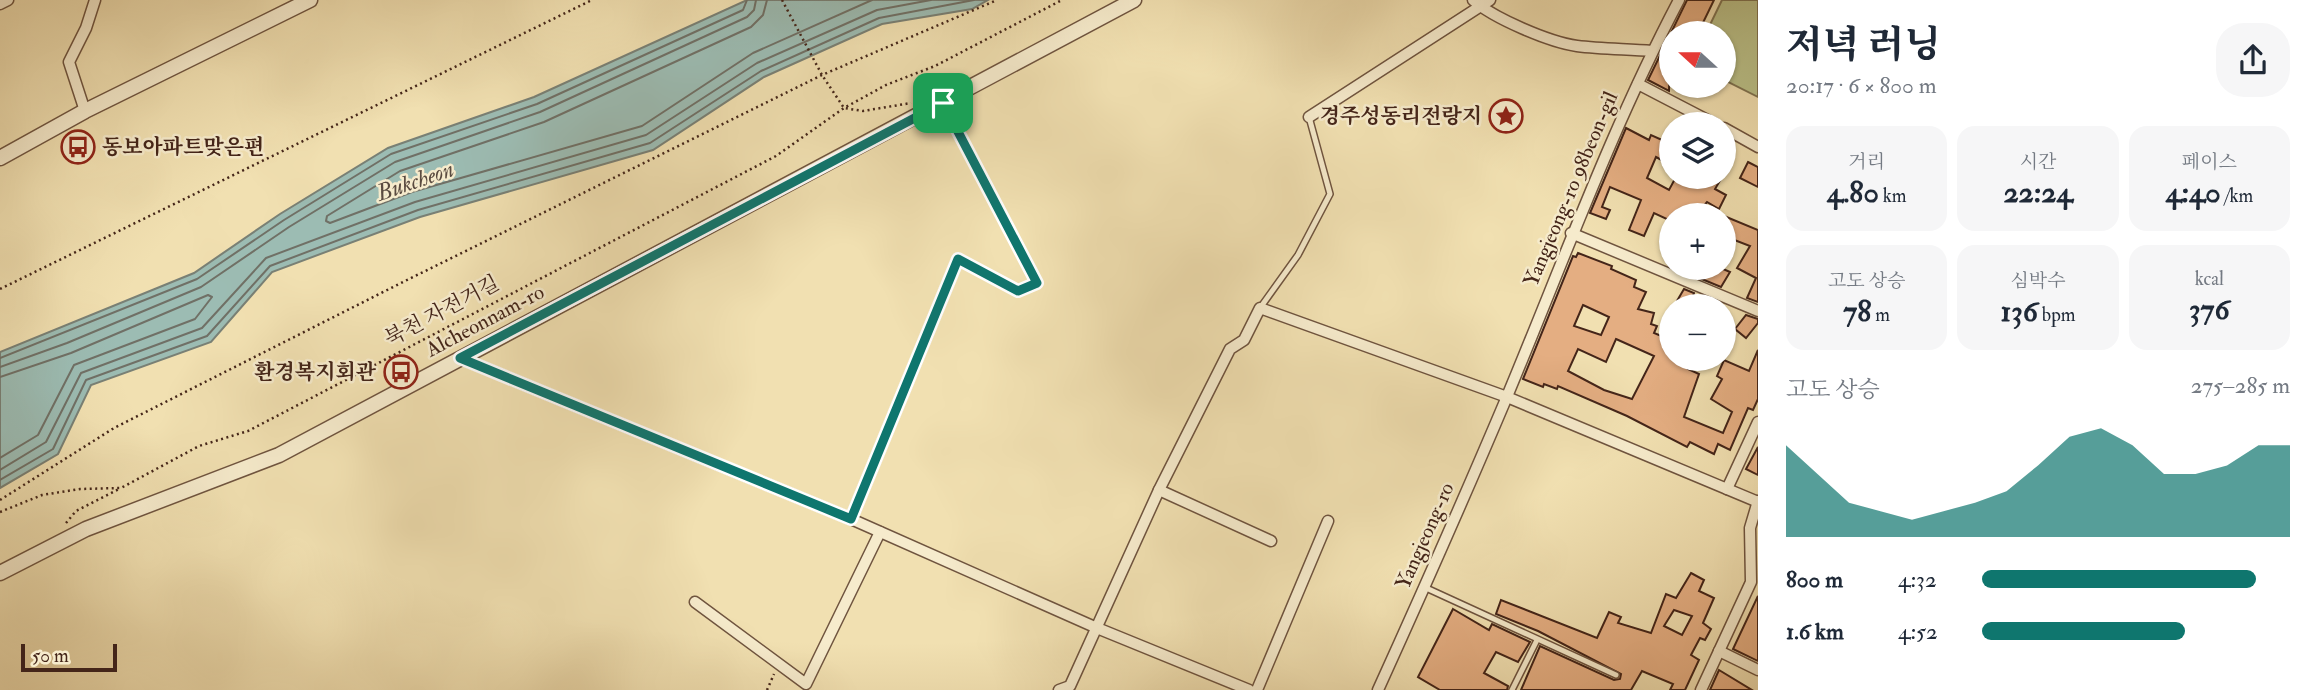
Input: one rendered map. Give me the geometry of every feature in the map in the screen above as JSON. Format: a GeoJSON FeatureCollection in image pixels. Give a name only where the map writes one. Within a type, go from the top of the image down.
{"type":"FeatureCollection","features":[{"type":"Feature","properties":{"kind":"street"},"geometry":{"type":"LineString","coordinates":[[0,4],[8,0]]}},
{"type":"Feature","properties":{"kind":"street"},"geometry":{"type":"LineString","coordinates":[[85,111],[69,62],[86,28],[95,0]]}},
{"type":"Feature","properties":{"kind":"street"},"geometry":{"type":"LineString","coordinates":[[0,158],[85,111],[310,0]]}},
{"type":"Feature","properties":{"kind":"street","name":"Alcheonnam-ro"},"geometry":{"type":"LineString","coordinates":[[0,573],[86,529],[279,455],[1134,0]]}},
{"type":"Feature","properties":{"kind":"street","name":"Yangjeong-ro 98beon-gil"},"geometry":{"type":"LineString","coordinates":[[1507,397],[1571,233],[1653,51],[1679,0]]}},
{"type":"Feature","properties":{"kind":"street"},"geometry":{"type":"LineString","coordinates":[[1309,117],[1481,3],[1529,30],[1574,46],[1653,51]]}},
{"type":"Feature","properties":{"kind":"street"},"geometry":{"type":"LineString","coordinates":[[1638,84],[1693,112]]}},
{"type":"Feature","properties":{"kind":"street"},"geometry":{"type":"LineString","coordinates":[[1736,135],[1758,147]]}},
{"type":"Feature","properties":{"kind":"street"},"geometry":{"type":"LineString","coordinates":[[1571,233],[1758,311]]}},
{"type":"Feature","properties":{"kind":"street"},"geometry":{"type":"LineString","coordinates":[[851,519],[958,259]]}},
{"type":"Feature","properties":{"kind":"street"},"geometry":{"type":"LineString","coordinates":[[1059,690],[1070,686],[1159,490],[1230,349],[1244,340],[1261,308],[1507,397],[1758,501],[1750,528],[1751,582],[1701,690]]}},
{"type":"Feature","properties":{"kind":"street"},"geometry":{"type":"LineString","coordinates":[[460,358],[851,519],[1097,628],[1249,690]]}},
{"type":"Feature","properties":{"kind":"street","name":"Yangjeong-ro"},"geometry":{"type":"LineString","coordinates":[[1378,690],[1507,397]]}},
{"type":"Feature","properties":{"kind":"street"},"geometry":{"type":"LineString","coordinates":[[1727,489],[1758,422]]}},
{"type":"Feature","properties":{"kind":"street"},"geometry":{"type":"LineString","coordinates":[[1159,490],[1271,541]]}},
{"type":"Feature","properties":{"kind":"street"},"geometry":{"type":"LineString","coordinates":[[1257,690],[1328,521]]}},
{"type":"Feature","properties":{"kind":"street"},"geometry":{"type":"LineString","coordinates":[[695,602],[807,684],[880,532]]}},
{"type":"Feature","properties":{"kind":"street"},"geometry":{"type":"LineString","coordinates":[[1719,651],[1758,670]]}},
{"type":"Feature","properties":{"kind":"lane"},"geometry":{"type":"LineString","coordinates":[[943,103],[1037,283],[1018,291],[958,259]]}},
{"type":"Feature","properties":{"kind":"lane"},"geometry":{"type":"LineString","coordinates":[[1261,308],[1298,255],[1330,194],[1309,117]]}},
{"type":"Feature","properties":{"kind":"lane"},"geometry":{"type":"LineString","coordinates":[[1424,587],[1616,675]]}},
{"type":"Feature","properties":{"kind":"lane"},"geometry":{"type":"LineString","coordinates":[[1512,690],[1537,640]]}},
{"type":"Feature","properties":{"kind":"path"},"geometry":{"type":"LineString","coordinates":[[0,289],[592,0]]}},
{"type":"Feature","properties":{"kind":"path"},"geometry":{"type":"LineString","coordinates":[[782,0],[822,75],[844,108],[863,111],[919,103]]}},
{"type":"Feature","properties":{"kind":"path"},"geometry":{"type":"LineString","coordinates":[[0,500],[114,428],[822,75],[996,0]]}},
{"type":"Feature","properties":{"kind":"path","name":"북천 자전거길"},"geometry":{"type":"LineString","coordinates":[[0,512],[43,495],[80,489],[121,488],[199,446],[248,431],[776,156],[844,108],[887,85],[947,60],[1062,0]]}},
{"type":"Feature","properties":{"kind":"path"},"geometry":{"type":"LineString","coordinates":[[61,529],[76,511],[121,488]]}},
{"type":"Feature","properties":{"kind":"path"},"geometry":{"type":"LineString","coordinates":[[767,690],[778,665]]}},
{"type":"Feature","properties":{"kind":"green space"},"geometry":{"type":"Polygon","coordinates":[[[1722,0],[1758,0],[1758,97],[1736,86],[1736,21],[1712,21],[1722,0]]]}},
{"type":"Feature","properties":{"kind":"water","name":"Bukcheon"},"geometry":{"type":"Polygon","coordinates":[[[747,0],[988,0],[972,9],[882,24],[764,77],[653,150],[420,217],[272,272],[211,342],[91,385],[58,454],[0,488],[0,352],[194,273],[280,214],[388,148],[534,97],[747,0]]]}},
{"type":"Feature","properties":{"kind":"building"},"geometry":{"type":"Polygon","coordinates":[[[1687,0],[1714,0],[1704,21],[1677,21],[1687,0]]]}},
{"type":"Feature","properties":{"kind":"building"},"geometry":{"type":"Polygon","coordinates":[[[1659,57],[1659,86],[1648,80],[1659,57]]]}},
{"type":"Feature","properties":{"kind":"building"},"geometry":{"type":"Polygon","coordinates":[[[1626,128],[1649,140],[1651,135],[1659,139],[1659,159],[1656,157],[1647,178],[1659,185],[1659,189],[1715,189],[1726,195],[1722,203],[1659,203],[1659,215],[1654,213],[1644,236],[1629,230],[1641,200],[1610,187],[1602,207],[1610,210],[1606,219],[1590,213],[1626,128]]]}},
{"type":"Feature","properties":{"kind":"building"},"geometry":{"type":"Polygon","coordinates":[[[1748,162],[1758,167],[1758,187],[1740,178],[1748,162]]]}},
{"type":"Feature","properties":{"kind":"building"},"geometry":{"type":"Polygon","coordinates":[[[1736,221],[1758,230],[1758,302],[1747,298],[1756,278],[1737,268],[1750,246],[1736,241],[1736,221]]]}},
{"type":"Feature","properties":{"kind":"building"},"geometry":{"type":"Polygon","coordinates":[[[1578,253],[1612,266],[1611,269],[1636,280],[1634,287],[1646,292],[1638,309],[1654,313],[1651,324],[1657,326],[1654,333],[1659,335],[1659,371],[1692,371],[1699,374],[1684,417],[1723,433],[1732,412],[1711,399],[1722,379],[1717,376],[1719,371],[1736,371],[1736,365],[1749,371],[1758,350],[1758,399],[1753,410],[1748,408],[1730,450],[1718,444],[1714,454],[1690,442],[1687,447],[1627,416],[1558,386],[1557,389],[1544,384],[1543,387],[1523,379],[1573,256],[1576,257],[1578,253]],[[1583,305],[1574,326],[1601,335],[1609,317],[1583,305]],[[1616,339],[1606,362],[1578,349],[1568,371],[1604,390],[1632,399],[1654,356],[1616,339]]]}},
{"type":"Feature","properties":{"kind":"building"},"geometry":{"type":"Polygon","coordinates":[[[1704,280],[1725,280],[1721,287],[1704,280]]]}},
{"type":"Feature","properties":{"kind":"building"},"geometry":{"type":"Polygon","coordinates":[[[1684,289],[1694,293],[1694,294],[1681,294],[1684,289]]]}},
{"type":"Feature","properties":{"kind":"building"},"geometry":{"type":"Polygon","coordinates":[[[1746,315],[1758,319],[1758,323],[1746,338],[1736,328],[1746,315]]]}},
{"type":"Feature","properties":{"kind":"building"},"geometry":{"type":"Polygon","coordinates":[[[1758,447],[1758,475],[1746,469],[1758,447]]]}},
{"type":"Feature","properties":{"kind":"building"},"geometry":{"type":"Polygon","coordinates":[[[1691,573],[1704,580],[1699,591],[1714,598],[1703,623],[1711,629],[1705,640],[1700,638],[1691,655],[1699,660],[1685,690],[1670,690],[1673,684],[1642,671],[1631,690],[1521,690],[1540,646],[1614,680],[1620,679],[1621,674],[1538,631],[1496,614],[1501,600],[1597,638],[1609,612],[1621,617],[1618,623],[1651,633],[1666,594],[1676,598],[1691,573]],[[1674,610],[1664,626],[1682,635],[1692,616],[1674,610]]]}},
{"type":"Feature","properties":{"kind":"building"},"geometry":{"type":"Polygon","coordinates":[[[1758,596],[1758,661],[1733,649],[1758,596]]]}},
{"type":"Feature","properties":{"kind":"building"},"geometry":{"type":"Polygon","coordinates":[[[1453,609],[1489,630],[1492,624],[1530,642],[1518,662],[1496,652],[1484,673],[1508,686],[1507,690],[1440,690],[1418,677],[1453,609]]]}},
{"type":"Feature","properties":{"kind":"building"},"geometry":{"type":"Polygon","coordinates":[[[1719,670],[1752,690],[1710,690],[1719,670]]]}},
{"type":"Feature","properties":{"kind":"place","name":"경주성동리전랑지"},"geometry":{"type":"Point","coordinates":[1506,116]}},
{"type":"Feature","properties":{"kind":"place","name":"동보아파트맞은편"},"geometry":{"type":"Point","coordinates":[78,147]}},
{"type":"Feature","properties":{"kind":"place","name":"환경복지회관"},"geometry":{"type":"Point","coordinates":[401,372]}},
{"type":"Feature","properties":{"kind":"route"},"geometry":{"type":"LineString","coordinates":[[943,103],[1037,283],[1018,291],[958,259],[851,519],[460,358],[943,103]]}}]}
